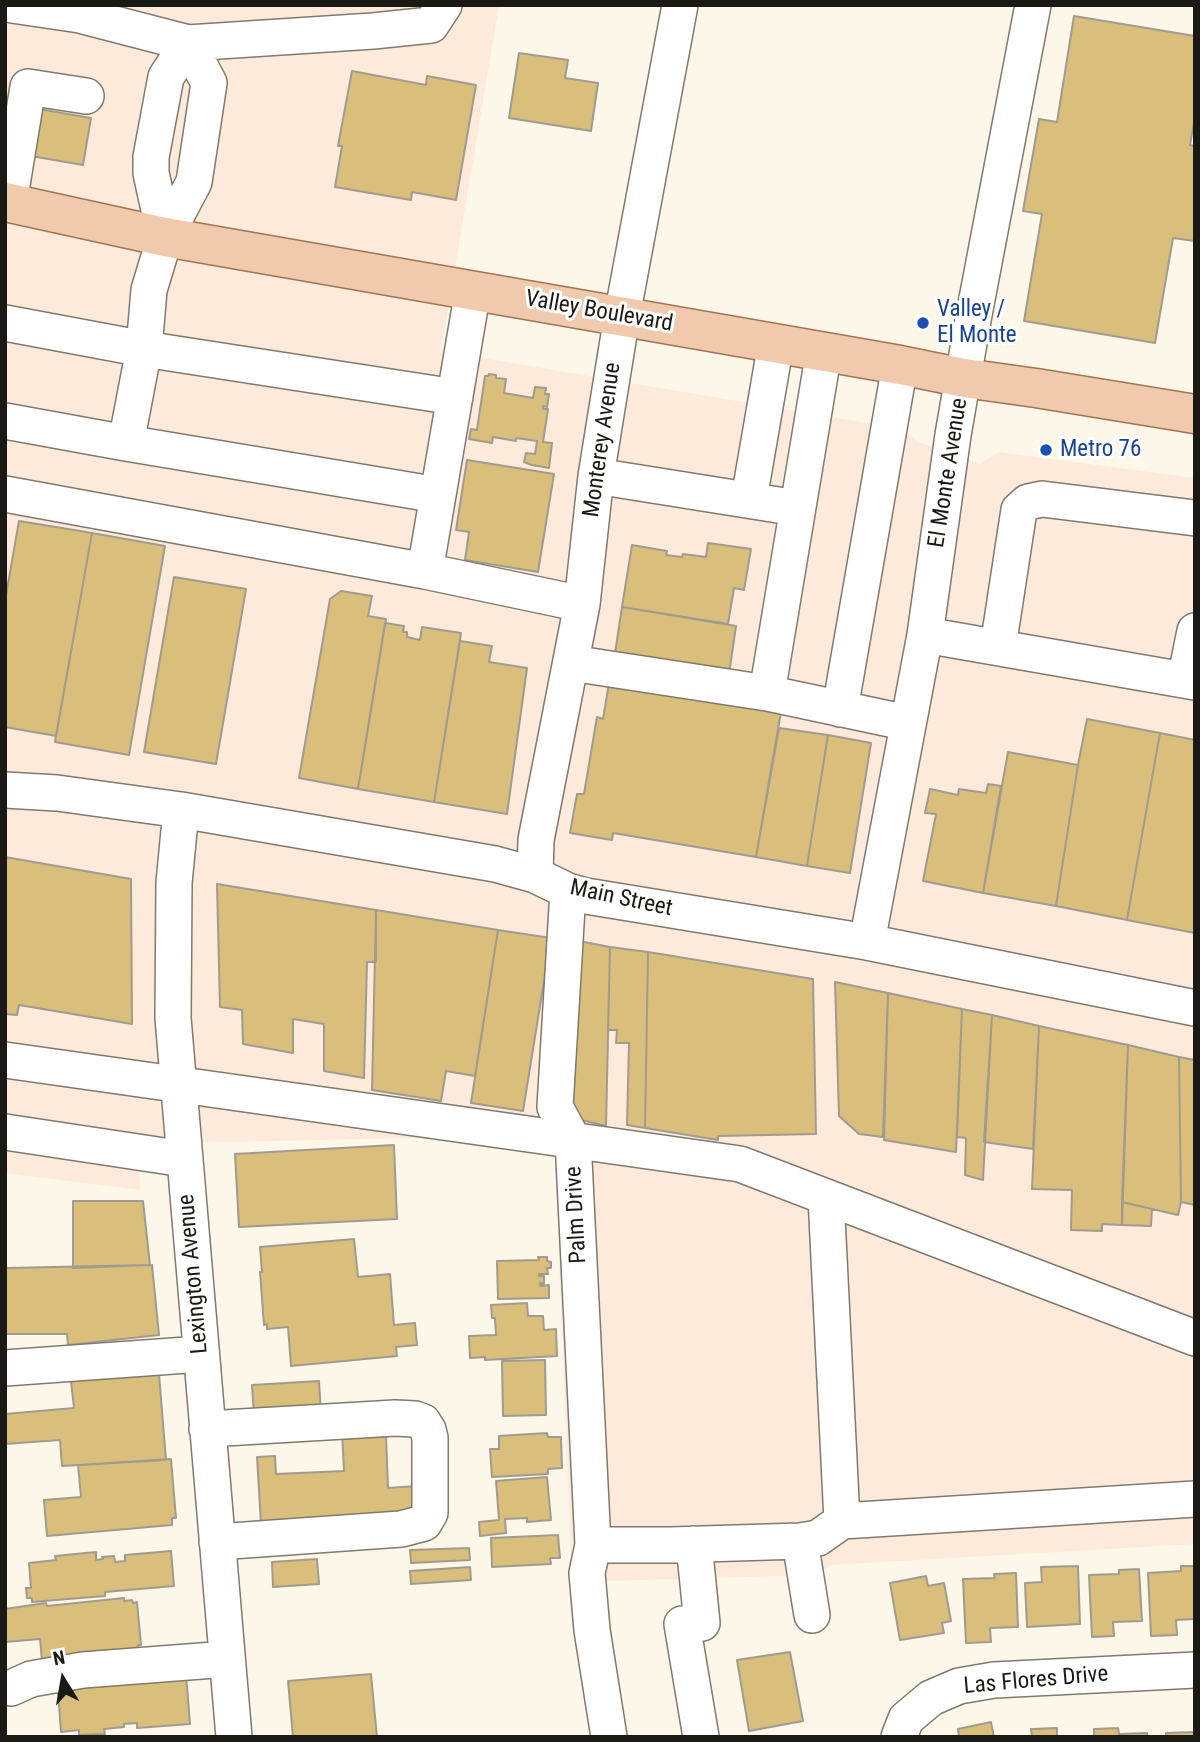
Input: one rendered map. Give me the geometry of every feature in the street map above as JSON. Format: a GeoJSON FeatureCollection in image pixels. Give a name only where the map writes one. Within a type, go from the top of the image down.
{"type":"FeatureCollection","features":[{"type":"Feature","properties":{"kind":"main road","name":"Valley Boulevard"},"geometry":{"type":"LineString","coordinates":[[7,203],[165,236],[964,378],[1195,414]]}},
{"type":"Feature","properties":{"kind":"street"},"geometry":{"type":"LineString","coordinates":[[12,5],[80,16],[188,43],[431,25],[444,5]]}},
{"type":"Feature","properties":{"kind":"street","name":"Monterey Avenue"},"geometry":{"type":"LineString","coordinates":[[535,875],[536,840],[582,604],[596,476],[622,316],[680,5]]}},
{"type":"Feature","properties":{"kind":"street","name":"El Monte Avenue"},"geometry":{"type":"LineString","coordinates":[[867,942],[925,635],[953,435],[973,320],[1033,5]]}},
{"type":"Feature","properties":{"kind":"street"},"geometry":{"type":"LineString","coordinates":[[165,236],[150,173],[151,157],[166,77],[188,43]]}},
{"type":"Feature","properties":{"kind":"street"},"geometry":{"type":"LineString","coordinates":[[126,443],[144,349],[149,290],[165,236],[194,182],[209,83],[188,43]]}},
{"type":"Feature","properties":{"kind":"street"},"geometry":{"type":"LineString","coordinates":[[7,203],[28,87],[86,96]]}},
{"type":"Feature","properties":{"kind":"street"},"geometry":{"type":"LineString","coordinates":[[425,571],[473,290]]}},
{"type":"Feature","properties":{"kind":"street"},"geometry":{"type":"LineString","coordinates":[[5,323],[144,349],[455,397]]}},
{"type":"Feature","properties":{"kind":"street"},"geometry":{"type":"LineString","coordinates":[[749,499],[776,343]]}},
{"type":"Feature","properties":{"kind":"street"},"geometry":{"type":"LineString","coordinates":[[767,693],[824,351]]}},
{"type":"Feature","properties":{"kind":"street"},"geometry":{"type":"LineString","coordinates":[[840,709],[900,365]]}},
{"type":"Feature","properties":{"kind":"street"},"geometry":{"type":"LineString","coordinates":[[5,421],[438,495]]}},
{"type":"Feature","properties":{"kind":"street"},"geometry":{"type":"LineString","coordinates":[[596,476],[797,508]]}},
{"type":"Feature","properties":{"kind":"street"},"geometry":{"type":"LineString","coordinates":[[5,494],[425,571],[582,604]]}},
{"type":"Feature","properties":{"kind":"street"},"geometry":{"type":"LineString","coordinates":[[998,647],[1019,510],[1028,502],[1042,499],[1195,519]]}},
{"type":"Feature","properties":{"kind":"street"},"geometry":{"type":"LineString","coordinates":[[925,635],[1190,681],[1195,631]]}},
{"type":"Feature","properties":{"kind":"street"},"geometry":{"type":"LineString","coordinates":[[571,663],[767,693],[908,723]]}},
{"type":"Feature","properties":{"kind":"street","name":"Main Street"},"geometry":{"type":"LineString","coordinates":[[5,790],[57,793],[181,810],[495,864],[535,875],[568,891],[586,896],[867,942],[1195,1008]]}},
{"type":"Feature","properties":{"kind":"street","name":"Lexington Avenue"},"geometry":{"type":"LineString","coordinates":[[181,810],[174,883],[173,1018],[234,1737]]}},
{"type":"Feature","properties":{"kind":"street","name":"Palm Drive"},"geometry":{"type":"LineString","coordinates":[[568,891],[555,1107],[573,1140],[593,1545],[587,1573],[592,1630],[609,1737]]}},
{"type":"Feature","properties":{"kind":"street"},"geometry":{"type":"LineString","coordinates":[[5,1060],[740,1164],[1195,1338]]}},
{"type":"Feature","properties":{"kind":"street"},"geometry":{"type":"LineString","coordinates":[[5,1132],[184,1159]]}},
{"type":"Feature","properties":{"kind":"street"},"geometry":{"type":"LineString","coordinates":[[826,1197],[842,1521]]}},
{"type":"Feature","properties":{"kind":"street"},"geometry":{"type":"LineString","coordinates":[[5,1368],[201,1354]]}},
{"type":"Feature","properties":{"kind":"street"},"geometry":{"type":"LineString","coordinates":[[207,1429],[395,1418],[423,1422],[430,1438],[430,1513],[424,1523],[401,1529],[217,1542]]}},
{"type":"Feature","properties":{"kind":"street"},"geometry":{"type":"LineString","coordinates":[[593,1545],[800,1541],[818,1538],[842,1521],[1195,1499]]}},
{"type":"Feature","properties":{"kind":"street"},"geometry":{"type":"LineString","coordinates":[[800,1541],[812,1615]]}},
{"type":"Feature","properties":{"kind":"street"},"geometry":{"type":"LineString","coordinates":[[694,1545],[692,1623],[701,1737]]}},
{"type":"Feature","properties":{"kind":"street"},"geometry":{"type":"LineString","coordinates":[[11,1688],[31,1679],[83,1670],[227,1659]]}},
{"type":"Feature","properties":{"kind":"street","name":"Las Flores Drive"},"geometry":{"type":"LineString","coordinates":[[899,1737],[906,1719],[931,1698],[959,1686],[994,1680],[1195,1670]]}},
{"type":"Feature","properties":{"kind":"shaded area"},"geometry":{"type":"Polygon","coordinates":[[[5,5],[499,5],[441,351],[903,429],[918,442],[980,464],[999,452],[1195,478],[1195,1544],[831,1565],[815,1575],[572,1582],[555,1157],[455,1137],[138,1144],[140,1190],[5,1173],[5,5]]]}},
{"type":"Feature","properties":{"kind":"building"},"geometry":{"type":"Polygon","coordinates":[[[1074,16],[1195,36],[1195,117],[1190,145],[1195,146],[1195,241],[1173,238],[1155,343],[1024,321],[1042,214],[1023,211],[1039,119],[1057,122],[1074,16]]]}},
{"type":"Feature","properties":{"kind":"building"},"geometry":{"type":"Polygon","coordinates":[[[519,53],[568,60],[565,78],[598,83],[591,131],[509,118],[519,53]]]}},
{"type":"Feature","properties":{"kind":"building"},"geometry":{"type":"Polygon","coordinates":[[[352,71],[426,85],[427,76],[476,85],[456,200],[412,192],[411,200],[335,187],[342,146],[338,146],[352,71]]]}},
{"type":"Feature","properties":{"kind":"building"},"geometry":{"type":"Polygon","coordinates":[[[33,108],[91,118],[83,165],[25,155],[33,108]]]}},
{"type":"Feature","properties":{"kind":"building"},"geometry":{"type":"Polygon","coordinates":[[[489,374],[506,379],[504,393],[533,398],[535,387],[546,388],[545,394],[549,394],[547,407],[543,406],[543,409],[548,409],[543,442],[552,443],[549,468],[524,462],[526,453],[535,454],[537,441],[493,437],[492,443],[469,439],[471,429],[477,430],[485,376],[489,374]]]}},
{"type":"Feature","properties":{"kind":"building"},"geometry":{"type":"Polygon","coordinates":[[[467,460],[554,474],[538,572],[465,560],[469,532],[456,530],[467,460]]]}},
{"type":"Feature","properties":{"kind":"building"},"geometry":{"type":"Polygon","coordinates":[[[19,521],[92,533],[56,736],[5,727],[5,601],[19,521]]]}},
{"type":"Feature","properties":{"kind":"building"},"geometry":{"type":"Polygon","coordinates":[[[92,533],[165,546],[129,755],[55,742],[92,533]]]}},
{"type":"Feature","properties":{"kind":"building"},"geometry":{"type":"Polygon","coordinates":[[[708,543],[751,549],[744,590],[734,588],[728,624],[622,607],[632,545],[667,551],[666,555],[706,557],[708,543]]]}},
{"type":"Feature","properties":{"kind":"building"},"geometry":{"type":"Polygon","coordinates":[[[174,577],[246,589],[216,764],[144,752],[174,577]]]}},
{"type":"Feature","properties":{"kind":"building"},"geometry":{"type":"Polygon","coordinates":[[[341,591],[372,596],[368,616],[386,619],[358,789],[299,778],[330,599],[341,591]]]}},
{"type":"Feature","properties":{"kind":"building"},"geometry":{"type":"Polygon","coordinates":[[[622,607],[736,626],[729,674],[614,660],[622,607]]]}},
{"type":"Feature","properties":{"kind":"building"},"geometry":{"type":"Polygon","coordinates":[[[385,623],[404,626],[403,632],[407,632],[407,637],[420,640],[422,627],[461,633],[434,802],[358,789],[385,623]]]}},
{"type":"Feature","properties":{"kind":"building"},"geometry":{"type":"Polygon","coordinates":[[[460,641],[492,646],[489,662],[527,668],[507,814],[434,802],[460,641]]]}},
{"type":"Feature","properties":{"kind":"building"},"geometry":{"type":"Polygon","coordinates":[[[609,683],[781,712],[756,857],[613,833],[612,840],[570,833],[577,794],[584,794],[597,717],[603,719],[609,683]]]}},
{"type":"Feature","properties":{"kind":"building"},"geometry":{"type":"Polygon","coordinates":[[[1087,719],[1160,733],[1127,920],[1056,906],[1087,719]]]}},
{"type":"Feature","properties":{"kind":"building"},"geometry":{"type":"Polygon","coordinates":[[[779,728],[828,735],[807,866],[756,857],[779,728]]]}},
{"type":"Feature","properties":{"kind":"building"},"geometry":{"type":"Polygon","coordinates":[[[1160,733],[1195,740],[1195,933],[1127,920],[1160,733]]]}},
{"type":"Feature","properties":{"kind":"building"},"geometry":{"type":"Polygon","coordinates":[[[828,735],[871,743],[850,873],[807,866],[828,735]]]}},
{"type":"Feature","properties":{"kind":"building"},"geometry":{"type":"Polygon","coordinates":[[[1008,752],[1078,765],[1056,906],[983,893],[1008,752]]]}},
{"type":"Feature","properties":{"kind":"building"},"geometry":{"type":"Polygon","coordinates":[[[988,784],[1001,786],[983,893],[923,881],[936,814],[925,813],[930,789],[958,795],[959,789],[986,793],[988,784]]]}},
{"type":"Feature","properties":{"kind":"building"},"geometry":{"type":"Polygon","coordinates":[[[5,857],[131,879],[132,1024],[19,1005],[17,1015],[5,1014],[5,857]]]}},
{"type":"Feature","properties":{"kind":"building"},"geometry":{"type":"Polygon","coordinates":[[[217,884],[376,910],[376,962],[367,962],[364,1078],[324,1071],[324,1024],[293,1019],[293,1053],[243,1044],[242,1010],[220,1007],[217,884]]]}},
{"type":"Feature","properties":{"kind":"building"},"geometry":{"type":"Polygon","coordinates":[[[376,910],[498,930],[475,1076],[446,1071],[441,1101],[372,1090],[376,910]]]}},
{"type":"Feature","properties":{"kind":"building"},"geometry":{"type":"Polygon","coordinates":[[[498,930],[551,938],[523,1111],[471,1103],[498,930]]]}},
{"type":"Feature","properties":{"kind":"building"},"geometry":{"type":"Polygon","coordinates":[[[574,940],[610,947],[606,1126],[569,1117],[574,940]]]}},
{"type":"Feature","properties":{"kind":"building"},"geometry":{"type":"Polygon","coordinates":[[[610,947],[648,952],[645,1128],[627,1125],[629,1043],[616,1043],[617,1030],[608,1030],[610,947]]]}},
{"type":"Feature","properties":{"kind":"building"},"geometry":{"type":"Polygon","coordinates":[[[648,952],[813,979],[816,1134],[718,1136],[718,1140],[645,1128],[648,952]]]}},
{"type":"Feature","properties":{"kind":"building"},"geometry":{"type":"Polygon","coordinates":[[[835,982],[888,993],[883,1137],[859,1134],[839,1116],[835,982]]]}},
{"type":"Feature","properties":{"kind":"building"},"geometry":{"type":"Polygon","coordinates":[[[888,993],[962,1009],[956,1152],[884,1140],[888,993]]]}},
{"type":"Feature","properties":{"kind":"building"},"geometry":{"type":"Polygon","coordinates":[[[962,1009],[992,1015],[983,1180],[965,1175],[966,1138],[957,1137],[962,1009]]]}},
{"type":"Feature","properties":{"kind":"building"},"geometry":{"type":"Polygon","coordinates":[[[992,1015],[1039,1026],[1033,1149],[984,1142],[992,1015]]]}},
{"type":"Feature","properties":{"kind":"building"},"geometry":{"type":"Polygon","coordinates":[[[1039,1026],[1128,1045],[1122,1225],[1102,1224],[1102,1231],[1071,1230],[1072,1190],[1032,1189],[1039,1026]]]}},
{"type":"Feature","properties":{"kind":"building"},"geometry":{"type":"Polygon","coordinates":[[[1128,1045],[1179,1057],[1181,1202],[1178,1215],[1122,1202],[1128,1045]]]}},
{"type":"Feature","properties":{"kind":"building"},"geometry":{"type":"Polygon","coordinates":[[[1179,1057],[1195,1060],[1195,1205],[1181,1202],[1179,1057]]]}},
{"type":"Feature","properties":{"kind":"building"},"geometry":{"type":"Polygon","coordinates":[[[394,1145],[397,1219],[239,1227],[235,1154],[394,1145]]]}},
{"type":"Feature","properties":{"kind":"building"},"geometry":{"type":"Polygon","coordinates":[[[73,1201],[143,1201],[150,1265],[73,1268],[73,1201]]]}},
{"type":"Feature","properties":{"kind":"building"},"geometry":{"type":"Polygon","coordinates":[[[1122,1202],[1152,1209],[1151,1226],[1122,1225],[1122,1202]]]}},
{"type":"Feature","properties":{"kind":"building"},"geometry":{"type":"Polygon","coordinates":[[[354,1239],[358,1277],[390,1274],[394,1325],[415,1323],[417,1345],[396,1347],[397,1356],[291,1366],[288,1327],[267,1329],[267,1324],[264,1325],[260,1247],[354,1239]]]}},
{"type":"Feature","properties":{"kind":"building"},"geometry":{"type":"Polygon","coordinates":[[[538,1257],[547,1257],[547,1261],[551,1262],[551,1268],[547,1268],[548,1274],[539,1274],[544,1276],[544,1284],[540,1283],[540,1286],[549,1285],[549,1298],[498,1299],[497,1261],[539,1260],[538,1257]]]}},
{"type":"Feature","properties":{"kind":"building"},"geometry":{"type":"Polygon","coordinates":[[[152,1265],[159,1335],[68,1345],[67,1334],[5,1334],[5,1268],[152,1265]]]}},
{"type":"Feature","properties":{"kind":"building"},"geometry":{"type":"Polygon","coordinates":[[[527,1303],[528,1316],[543,1316],[544,1330],[556,1329],[557,1356],[485,1360],[485,1357],[470,1358],[469,1336],[496,1335],[491,1305],[527,1303]]]}},
{"type":"Feature","properties":{"kind":"building"},"geometry":{"type":"Polygon","coordinates":[[[545,1360],[546,1415],[503,1416],[502,1361],[545,1360]]]}},
{"type":"Feature","properties":{"kind":"building"},"geometry":{"type":"Polygon","coordinates":[[[159,1374],[166,1460],[62,1466],[60,1440],[5,1444],[5,1414],[74,1408],[71,1381],[159,1374]]]}},
{"type":"Feature","properties":{"kind":"building"},"geometry":{"type":"Polygon","coordinates":[[[319,1381],[321,1413],[254,1416],[252,1385],[319,1381]]]}},
{"type":"Feature","properties":{"kind":"building"},"geometry":{"type":"Polygon","coordinates":[[[342,1431],[386,1435],[388,1488],[416,1486],[418,1516],[261,1524],[257,1457],[275,1456],[276,1474],[344,1471],[342,1431]]]}},
{"type":"Feature","properties":{"kind":"building"},"geometry":{"type":"Polygon","coordinates":[[[547,1433],[548,1437],[561,1437],[562,1468],[548,1469],[548,1474],[492,1477],[490,1449],[499,1449],[499,1436],[547,1433]]]}},
{"type":"Feature","properties":{"kind":"building"},"geometry":{"type":"Polygon","coordinates":[[[171,1459],[176,1518],[172,1518],[172,1525],[47,1536],[44,1500],[81,1497],[78,1465],[171,1459]]]}},
{"type":"Feature","properties":{"kind":"building"},"geometry":{"type":"Polygon","coordinates":[[[547,1477],[551,1520],[527,1522],[527,1518],[505,1519],[506,1533],[480,1536],[479,1522],[499,1520],[496,1481],[547,1477]]]}},
{"type":"Feature","properties":{"kind":"building"},"geometry":{"type":"Polygon","coordinates":[[[558,1535],[560,1558],[550,1558],[551,1564],[492,1567],[491,1538],[558,1535]]]}},
{"type":"Feature","properties":{"kind":"building"},"geometry":{"type":"Polygon","coordinates":[[[469,1548],[470,1560],[411,1563],[410,1550],[469,1548]]]}},
{"type":"Feature","properties":{"kind":"building"},"geometry":{"type":"Polygon","coordinates":[[[171,1551],[174,1586],[105,1592],[105,1596],[32,1602],[32,1598],[27,1598],[26,1588],[31,1588],[29,1563],[56,1560],[55,1556],[96,1552],[96,1560],[114,1556],[115,1562],[125,1561],[125,1555],[171,1551]]]}},
{"type":"Feature","properties":{"kind":"building"},"geometry":{"type":"Polygon","coordinates":[[[317,1559],[319,1584],[273,1587],[272,1562],[317,1559]]]}},
{"type":"Feature","properties":{"kind":"building"},"geometry":{"type":"Polygon","coordinates":[[[1078,1566],[1080,1624],[1027,1627],[1025,1583],[1042,1582],[1041,1567],[1078,1566]]]}},
{"type":"Feature","properties":{"kind":"building"},"geometry":{"type":"Polygon","coordinates":[[[1181,1566],[1195,1566],[1195,1619],[1176,1620],[1177,1635],[1151,1636],[1148,1573],[1181,1571],[1181,1566]]]}},
{"type":"Feature","properties":{"kind":"building"},"geometry":{"type":"Polygon","coordinates":[[[470,1567],[471,1580],[411,1584],[410,1571],[470,1567]]]}},
{"type":"Feature","properties":{"kind":"building"},"geometry":{"type":"Polygon","coordinates":[[[1139,1569],[1142,1621],[1113,1622],[1114,1636],[1092,1637],[1089,1575],[1119,1574],[1119,1570],[1139,1569]]]}},
{"type":"Feature","properties":{"kind":"building"},"geometry":{"type":"Polygon","coordinates":[[[1016,1573],[1018,1627],[990,1628],[991,1642],[966,1643],[963,1579],[995,1578],[994,1574],[1016,1573]]]}},
{"type":"Feature","properties":{"kind":"building"},"geometry":{"type":"Polygon","coordinates":[[[926,1576],[928,1586],[944,1583],[951,1621],[942,1623],[944,1633],[900,1640],[890,1583],[926,1576]]]}},
{"type":"Feature","properties":{"kind":"building"},"geometry":{"type":"Polygon","coordinates":[[[124,1598],[124,1601],[137,1602],[141,1645],[138,1645],[138,1651],[42,1661],[40,1639],[5,1642],[5,1609],[46,1603],[47,1606],[124,1598]]]}},
{"type":"Feature","properties":{"kind":"building"},"geometry":{"type":"Polygon","coordinates":[[[790,1652],[803,1721],[749,1731],[737,1660],[790,1652]]]}},
{"type":"Feature","properties":{"kind":"building"},"geometry":{"type":"Polygon","coordinates":[[[186,1674],[190,1724],[137,1728],[137,1723],[124,1724],[124,1727],[104,1729],[105,1734],[79,1735],[79,1730],[61,1732],[58,1691],[75,1690],[74,1682],[186,1674]]]}},
{"type":"Feature","properties":{"kind":"building"},"geometry":{"type":"Polygon","coordinates":[[[371,1674],[377,1737],[293,1737],[288,1681],[371,1674]]]}},
{"type":"Feature","properties":{"kind":"building"},"geometry":{"type":"Polygon","coordinates":[[[991,1722],[994,1737],[959,1737],[958,1729],[991,1722]]]}},
{"type":"Feature","properties":{"kind":"building"},"geometry":{"type":"Polygon","coordinates":[[[1057,1728],[1057,1737],[1032,1737],[1031,1729],[1057,1728]]]}},
{"type":"Feature","properties":{"kind":"building"},"geometry":{"type":"Polygon","coordinates":[[[1118,1728],[1119,1734],[1147,1733],[1147,1737],[1094,1737],[1094,1729],[1118,1728]]]}},
{"type":"Feature","properties":{"kind":"building"},"geometry":{"type":"Polygon","coordinates":[[[1195,1732],[1195,1737],[1166,1737],[1166,1733],[1195,1732]]]}},
{"type":"Feature","properties":{"kind":"place","name":"Valley / El Monte"},"geometry":{"type":"Point","coordinates":[923,323]}},
{"type":"Feature","properties":{"kind":"place","name":"Metro 76"},"geometry":{"type":"Point","coordinates":[1046,450]}}]}
